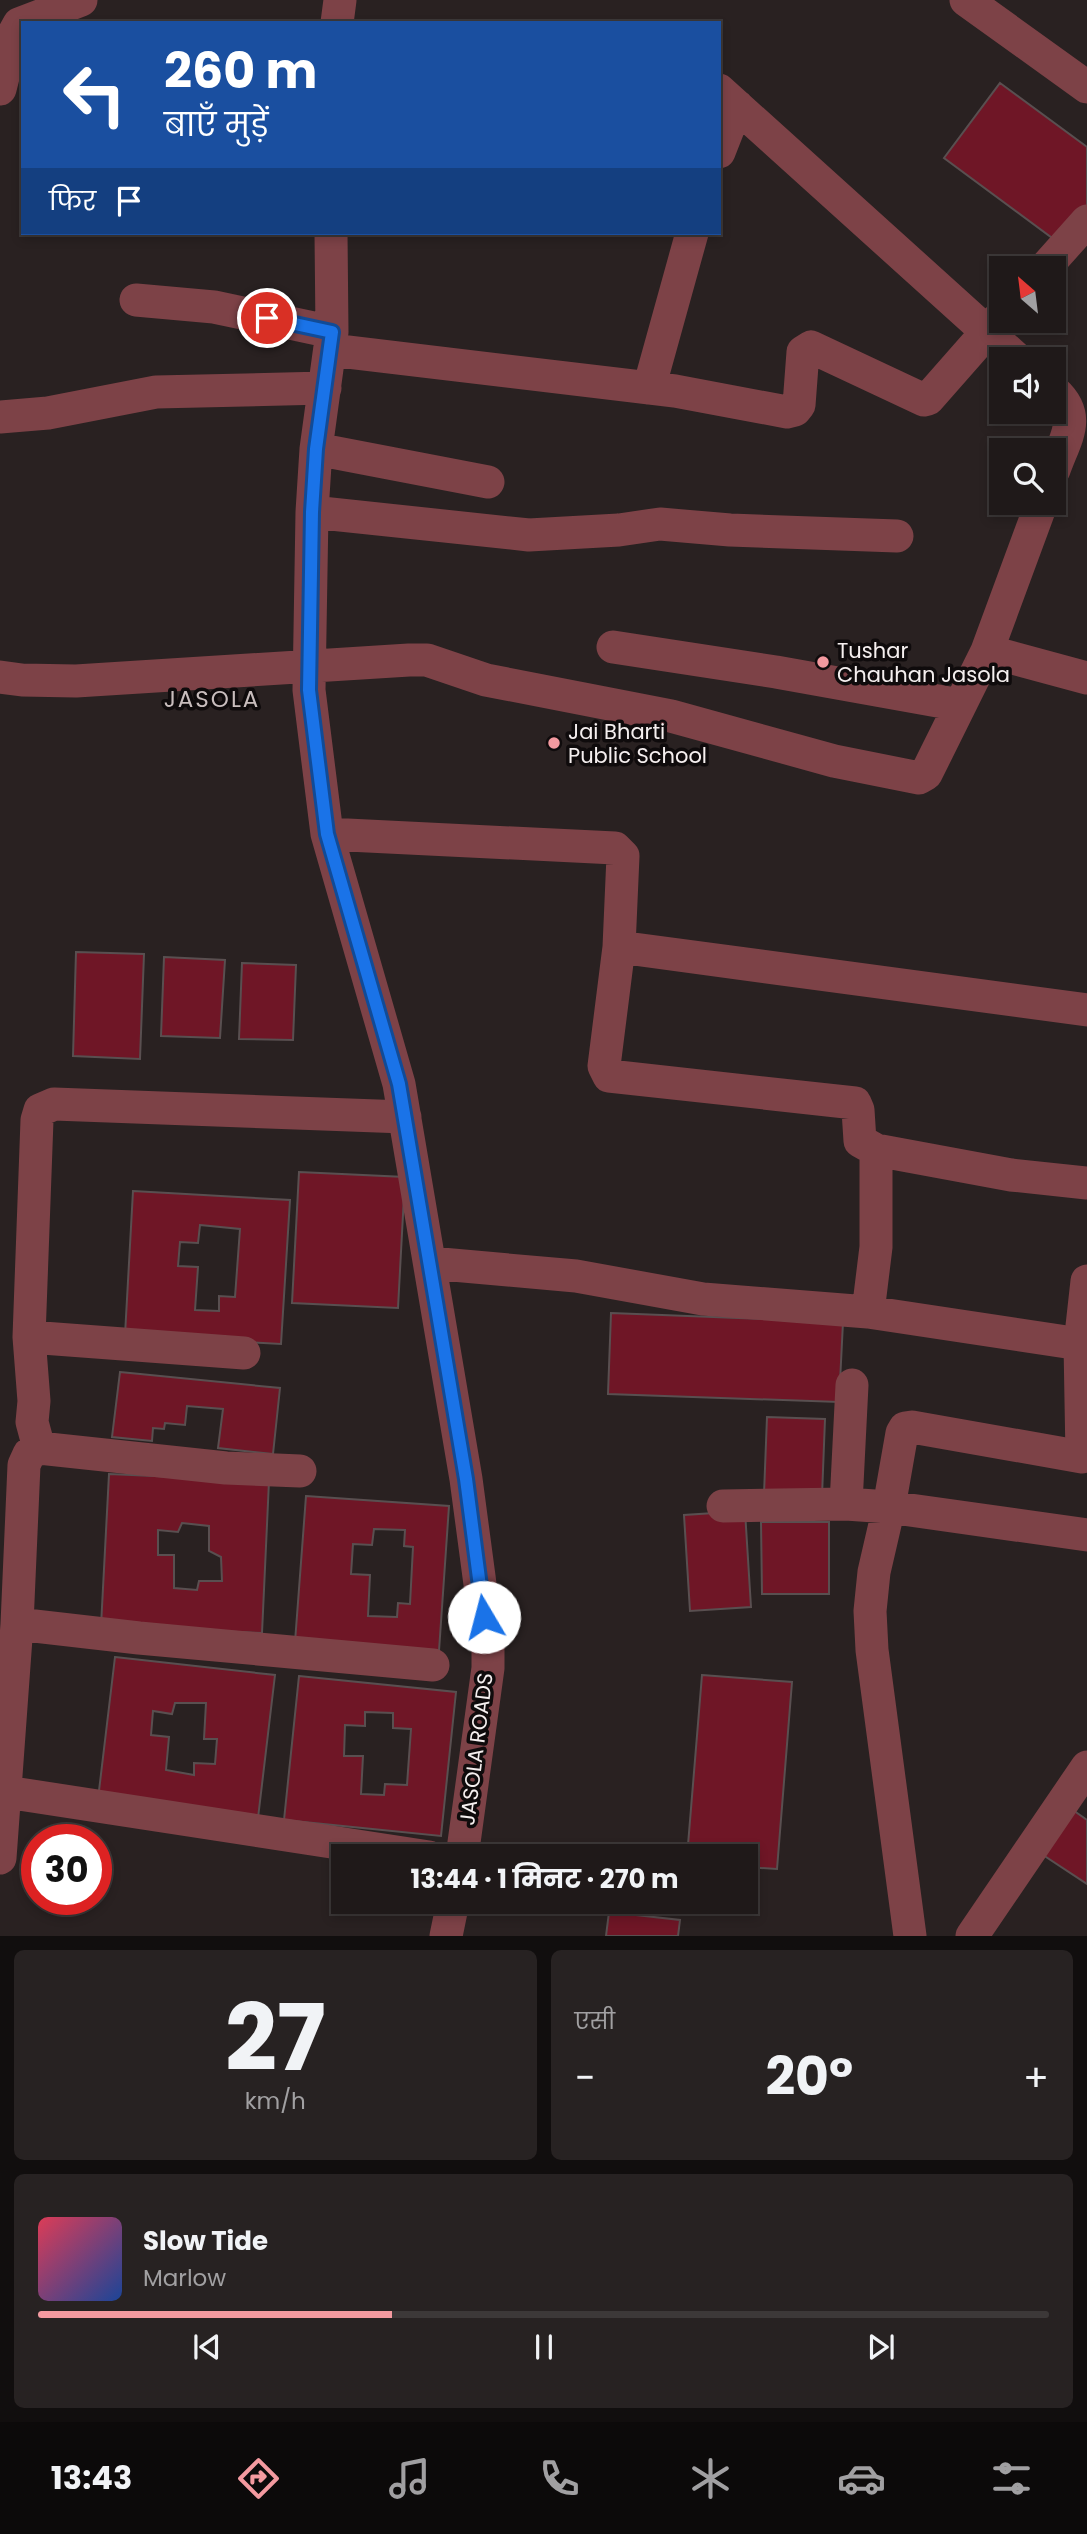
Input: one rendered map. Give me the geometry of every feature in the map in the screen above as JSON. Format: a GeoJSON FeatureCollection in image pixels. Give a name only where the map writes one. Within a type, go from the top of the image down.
{"type":"FeatureCollection","features":[{"type":"Feature","properties":{"kind":"street"},"geometry":{"type":"LineString","coordinates":[[27,21],[81,0]]}},
{"type":"Feature","properties":{"kind":"street"},"geometry":{"type":"LineString","coordinates":[[337,21],[340,0]]}},
{"type":"Feature","properties":{"kind":"street"},"geometry":{"type":"LineString","coordinates":[[966,0],[1087,88]]}},
{"type":"Feature","properties":{"kind":"street"},"geometry":{"type":"LineString","coordinates":[[0,89],[14,33],[21,23]]}},
{"type":"Feature","properties":{"kind":"street"},"geometry":{"type":"LineString","coordinates":[[721,140],[728,98]]}},
{"type":"Feature","properties":{"kind":"street"},"geometry":{"type":"LineString","coordinates":[[728,98],[989,320]]}},
{"type":"Feature","properties":{"kind":"street"},"geometry":{"type":"LineString","coordinates":[[1056,256],[1087,221]]}},
{"type":"Feature","properties":{"kind":"street","name":"JASOLA ROADS"},"geometry":{"type":"LineString","coordinates":[[331,235],[332,341],[316,449],[312,512],[309,690],[327,834],[399,1084],[466,1479],[488,1644],[488,1668],[464,1844]]}},
{"type":"Feature","properties":{"kind":"street"},"geometry":{"type":"LineString","coordinates":[[649,388],[691,235]]}},
{"type":"Feature","properties":{"kind":"street"},"geometry":{"type":"LineString","coordinates":[[136,300],[214,307],[332,341],[649,388],[787,412],[799,405],[803,352],[811,346],[924,400],[928,399],[989,330]]}},
{"type":"Feature","properties":{"kind":"street"},"geometry":{"type":"LineString","coordinates":[[0,417],[48,414],[156,392],[325,388]]}},
{"type":"Feature","properties":{"kind":"street"},"geometry":{"type":"LineString","coordinates":[[1065,438],[1070,424],[1070,411],[1066,406]]}},
{"type":"Feature","properties":{"kind":"street"},"geometry":{"type":"LineString","coordinates":[[316,449],[488,482]]}},
{"type":"Feature","properties":{"kind":"street"},"geometry":{"type":"LineString","coordinates":[[312,512],[529,535],[618,530],[660,524],[730,530],[897,536]]}},
{"type":"Feature","properties":{"kind":"street"},"geometry":{"type":"LineString","coordinates":[[0,677],[76,681],[427,660],[486,680],[671,716],[834,761],[919,778],[926,774],[988,651],[1037,515]]}},
{"type":"Feature","properties":{"kind":"street"},"geometry":{"type":"LineString","coordinates":[[613,647],[776,672],[960,705]]}},
{"type":"Feature","properties":{"kind":"street"},"geometry":{"type":"LineString","coordinates":[[988,651],[1087,678]]}},
{"type":"Feature","properties":{"kind":"street"},"geometry":{"type":"LineString","coordinates":[[327,834],[615,848],[624,856],[618,947],[604,1066],[609,1076],[855,1103],[860,1141],[876,1150],[1011,1175],[1087,1183]]}},
{"type":"Feature","properties":{"kind":"street"},"geometry":{"type":"LineString","coordinates":[[618,947],[1087,1010]]}},
{"type":"Feature","properties":{"kind":"street"},"geometry":{"type":"LineString","coordinates":[[39,1448],[32,1422],[34,1401],[29,1337],[37,1120],[40,1111],[54,1104],[405,1118]]}},
{"type":"Feature","properties":{"kind":"street"},"geometry":{"type":"LineString","coordinates":[[868,1312],[876,1248],[876,1150]]}},
{"type":"Feature","properties":{"kind":"street"},"geometry":{"type":"LineString","coordinates":[[429,1263],[576,1276],[703,1299],[868,1312],[1083,1344]]}},
{"type":"Feature","properties":{"kind":"street"},"geometry":{"type":"LineString","coordinates":[[910,1936],[872,1650],[870,1611],[874,1572],[890,1507],[902,1433],[905,1428],[912,1427],[1084,1457],[1083,1344],[1087,1281]]}},
{"type":"Feature","properties":{"kind":"street"},"geometry":{"type":"LineString","coordinates":[[29,1337],[244,1353]]}},
{"type":"Feature","properties":{"kind":"street"},"geometry":{"type":"LineString","coordinates":[[846,1504],[852,1385]]}},
{"type":"Feature","properties":{"kind":"street"},"geometry":{"type":"LineString","coordinates":[[0,1858],[18,1624],[24,1465],[29,1454],[39,1448],[226,1468],[300,1471]]}},
{"type":"Feature","properties":{"kind":"street"},"geometry":{"type":"LineString","coordinates":[[723,1506],[846,1504],[890,1507],[1087,1535]]}},
{"type":"Feature","properties":{"kind":"street"},"geometry":{"type":"LineString","coordinates":[[18,1624],[433,1665]]}},
{"type":"Feature","properties":{"kind":"street"},"geometry":{"type":"LineString","coordinates":[[972,1936],[1087,1767]]}},
{"type":"Feature","properties":{"kind":"street"},"geometry":{"type":"LineString","coordinates":[[6,1792],[344,1844]]}},
{"type":"Feature","properties":{"kind":"street"},"geometry":{"type":"LineString","coordinates":[[446,1936],[451,1914]]}},
{"type":"Feature","properties":{"kind":"building"},"geometry":{"type":"Polygon","coordinates":[[[1000,83],[1087,147],[1087,206],[1059,243],[944,158],[1000,83]]]}},
{"type":"Feature","properties":{"kind":"building"},"geometry":{"type":"Polygon","coordinates":[[[76,952],[144,954],[140,1059],[73,1056],[76,952]]]}},
{"type":"Feature","properties":{"kind":"building"},"geometry":{"type":"Polygon","coordinates":[[[164,957],[225,960],[220,1038],[161,1036],[164,957]]]}},
{"type":"Feature","properties":{"kind":"building"},"geometry":{"type":"Polygon","coordinates":[[[242,963],[296,965],[293,1040],[239,1039],[242,963]]]}},
{"type":"Feature","properties":{"kind":"building"},"geometry":{"type":"Polygon","coordinates":[[[299,1172],[405,1177],[398,1308],[292,1303],[299,1172]]]}},
{"type":"Feature","properties":{"kind":"building"},"geometry":{"type":"Polygon","coordinates":[[[133,1191],[290,1200],[281,1344],[125,1335],[133,1191]],[[200,1225],[198,1243],[180,1242],[178,1266],[198,1267],[195,1310],[219,1311],[219,1296],[235,1297],[240,1229],[200,1225]]]}},
{"type":"Feature","properties":{"kind":"building"},"geometry":{"type":"Polygon","coordinates":[[[611,1313],[843,1322],[839,1402],[608,1394],[611,1313]]]}},
{"type":"Feature","properties":{"kind":"building"},"geometry":{"type":"Polygon","coordinates":[[[120,1372],[280,1388],[273,1454],[218,1448],[223,1409],[187,1406],[185,1425],[165,1423],[164,1429],[153,1428],[152,1441],[112,1437],[120,1372]]]}},
{"type":"Feature","properties":{"kind":"building"},"geometry":{"type":"Polygon","coordinates":[[[767,1417],[825,1419],[822,1496],[764,1494],[767,1417]]]}},
{"type":"Feature","properties":{"kind":"building"},"geometry":{"type":"Polygon","coordinates":[[[109,1474],[269,1481],[262,1633],[101,1626],[109,1474]],[[182,1523],[178,1532],[158,1530],[158,1555],[174,1555],[174,1588],[197,1590],[199,1581],[222,1581],[221,1557],[209,1551],[209,1526],[182,1523]]]}},
{"type":"Feature","properties":{"kind":"building"},"geometry":{"type":"Polygon","coordinates":[[[306,1496],[449,1506],[439,1651],[295,1642],[306,1496]],[[374,1529],[372,1545],[353,1544],[351,1574],[370,1575],[368,1616],[397,1617],[398,1603],[410,1604],[413,1547],[404,1546],[405,1530],[374,1529]]]}},
{"type":"Feature","properties":{"kind":"building"},"geometry":{"type":"Polygon","coordinates":[[[745,1511],[751,1607],[690,1611],[684,1515],[745,1511]]]}},
{"type":"Feature","properties":{"kind":"building"},"geometry":{"type":"Polygon","coordinates":[[[761,1522],[829,1522],[829,1594],[762,1594],[761,1522]]]}},
{"type":"Feature","properties":{"kind":"building"},"geometry":{"type":"Polygon","coordinates":[[[115,1657],[275,1675],[258,1818],[98,1799],[115,1657]],[[175,1703],[172,1714],[153,1711],[151,1735],[169,1737],[166,1770],[194,1775],[194,1763],[215,1764],[217,1739],[204,1739],[206,1703],[175,1703]]]}},
{"type":"Feature","properties":{"kind":"building"},"geometry":{"type":"Polygon","coordinates":[[[702,1675],[792,1682],[777,1869],[758,1868],[758,1844],[688,1844],[702,1675]]]}},
{"type":"Feature","properties":{"kind":"building"},"geometry":{"type":"Polygon","coordinates":[[[299,1676],[456,1692],[441,1836],[284,1820],[299,1676]],[[365,1712],[365,1726],[345,1725],[344,1756],[363,1756],[361,1794],[384,1795],[385,1784],[407,1785],[411,1729],[393,1728],[393,1713],[365,1712]]]}},
{"type":"Feature","properties":{"kind":"building"},"geometry":{"type":"Polygon","coordinates":[[[1070,1808],[1087,1820],[1087,1884],[1040,1853],[1070,1808]]]}},
{"type":"Feature","properties":{"kind":"building"},"geometry":{"type":"Polygon","coordinates":[[[609,1914],[680,1920],[678,1936],[606,1936],[609,1914]]]}},
{"type":"Feature","properties":{"kind":"place","name":"Tushar Chauhan Jasola"},"geometry":{"type":"Point","coordinates":[823,662]}},
{"type":"Feature","properties":{"kind":"place","name":"Jai Bharti Public School"},"geometry":{"type":"Point","coordinates":[554,743]}},
{"type":"Feature","properties":{"kind":"district","name":"JASOLA"},"geometry":{"type":"Point","coordinates":[212,699]}},
{"type":"Feature","properties":{"kind":"route"},"geometry":{"type":"LineString","coordinates":[[267,318],[332,332],[316,449],[312,512],[309,690],[327,834],[399,1084],[466,1479],[484,1617]]}}]}
